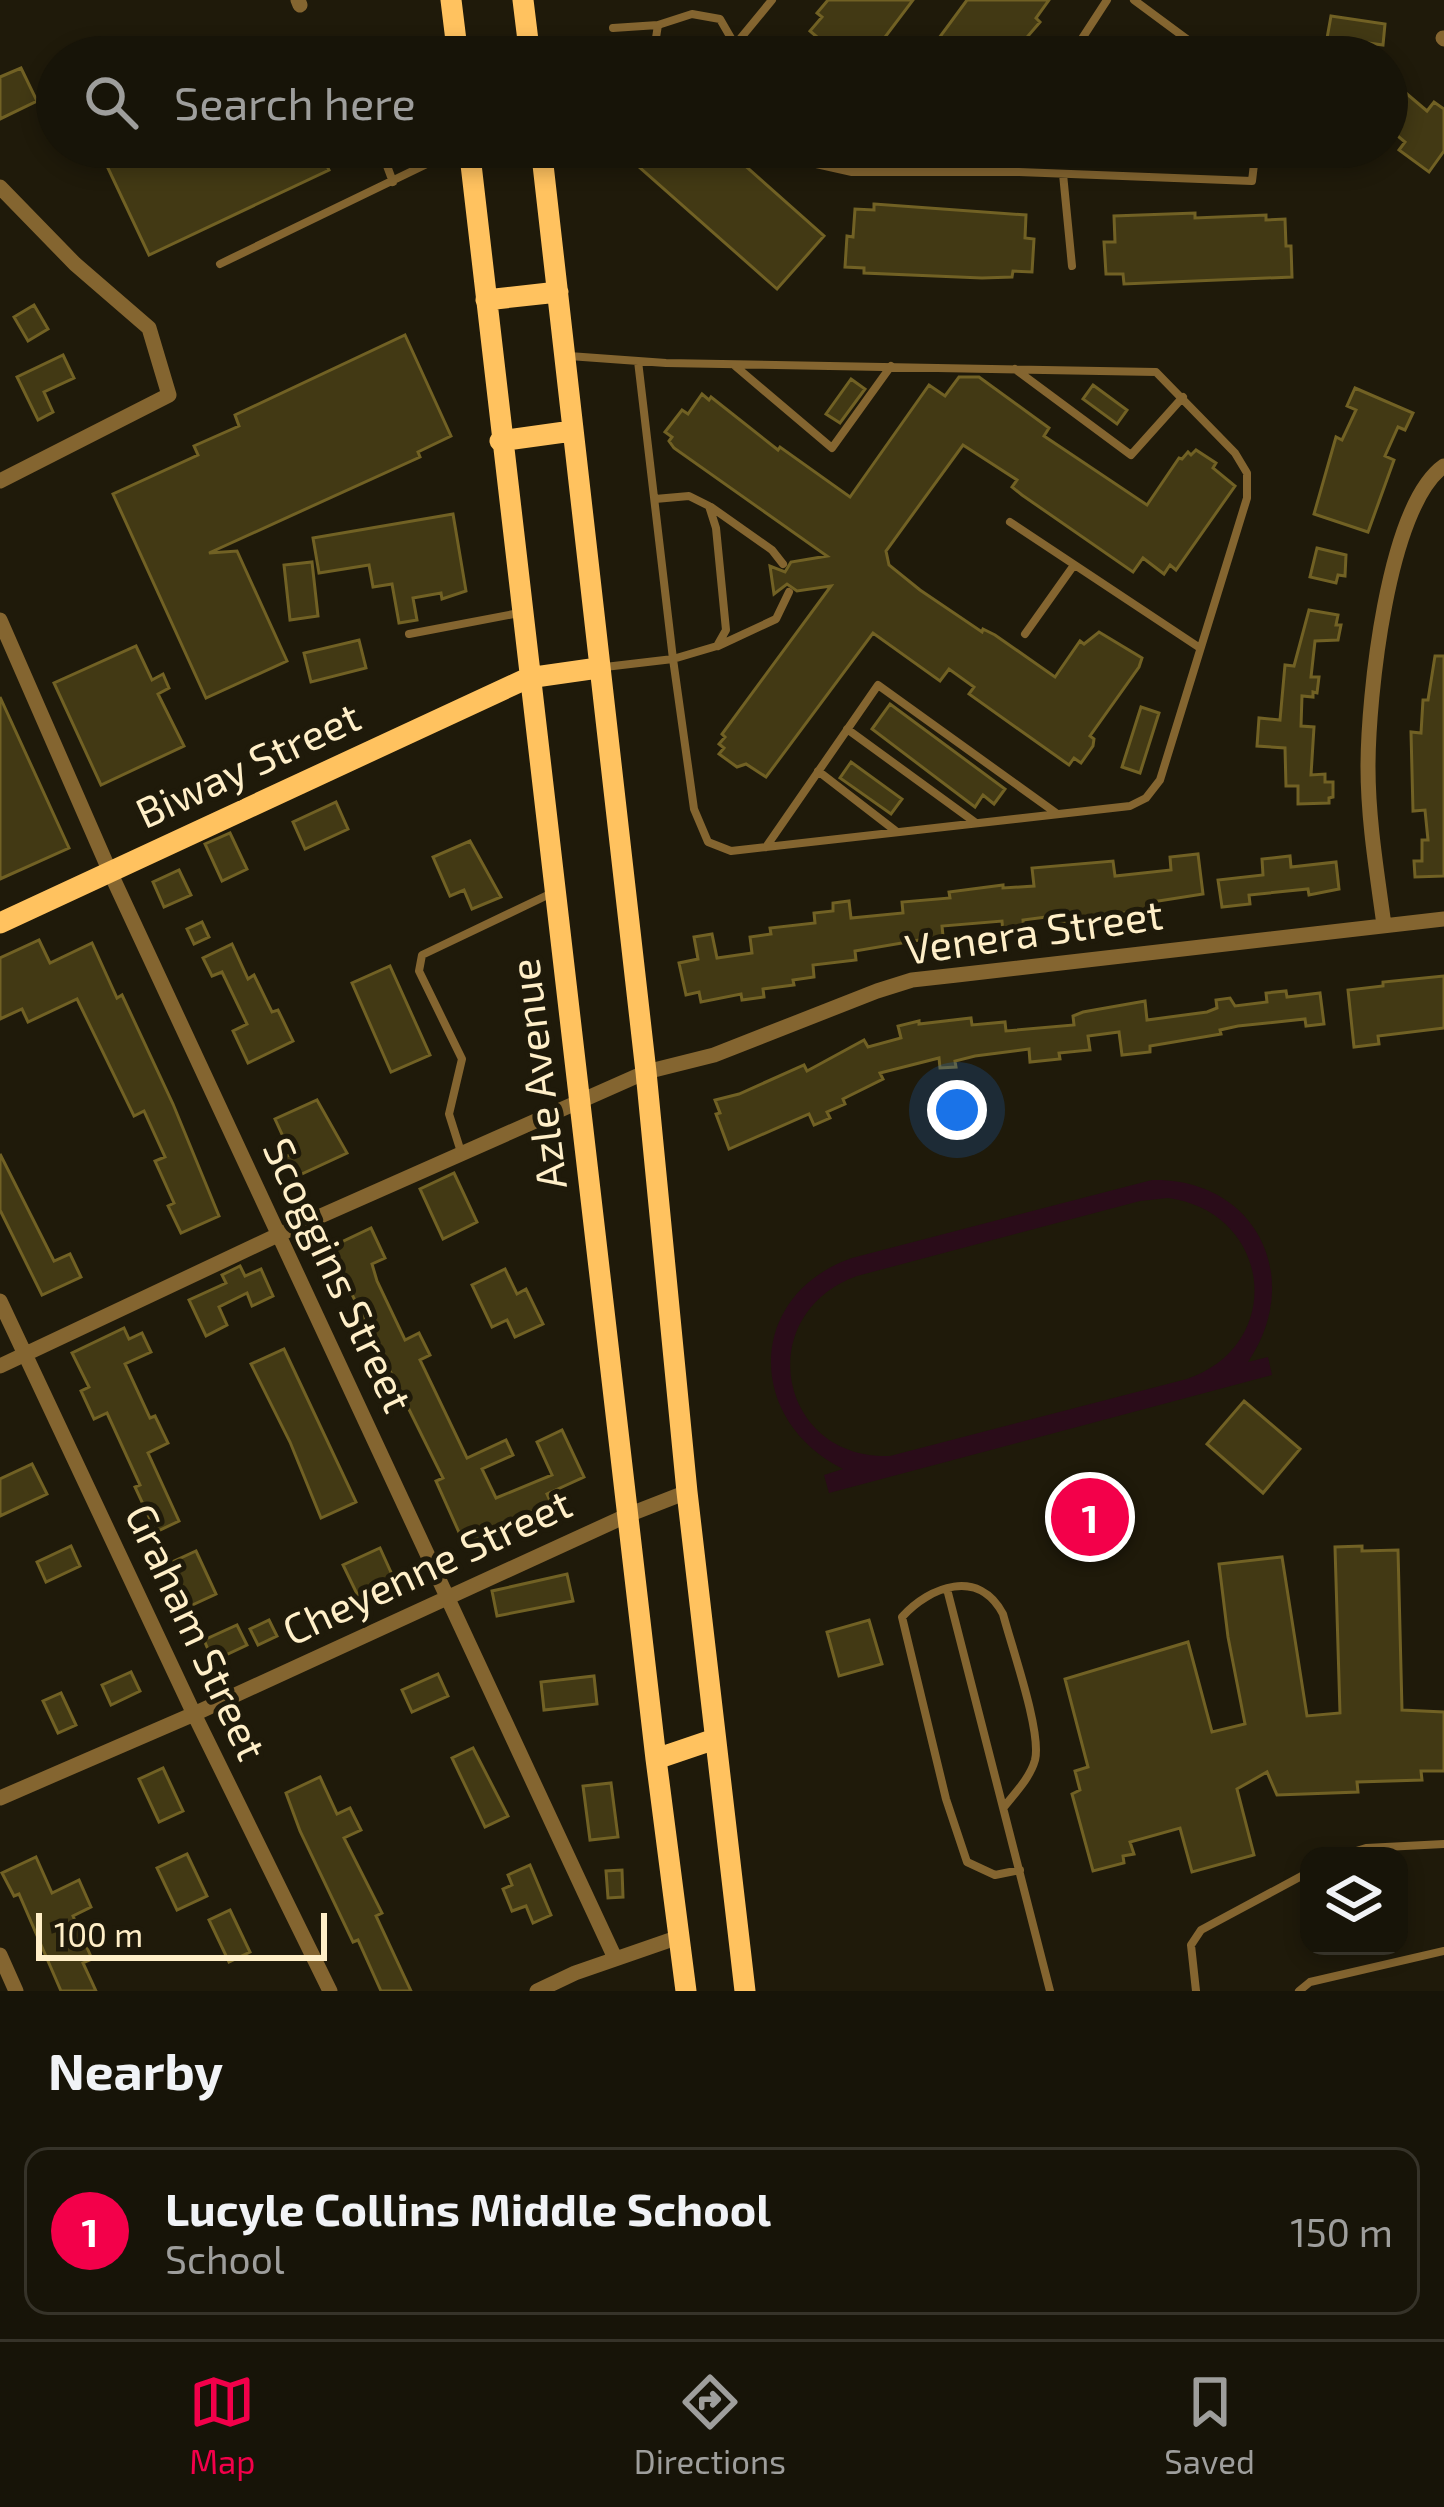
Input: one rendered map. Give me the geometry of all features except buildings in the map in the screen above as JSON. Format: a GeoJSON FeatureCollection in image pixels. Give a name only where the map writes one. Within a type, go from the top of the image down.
{"type":"FeatureCollection","features":[{"type":"Feature","properties":{"kind":"main road"},"geometry":{"type":"LineString","coordinates":[[451,0],[455,36]]}},
{"type":"Feature","properties":{"kind":"main road"},"geometry":{"type":"LineString","coordinates":[[523,0],[527,36]]}},
{"type":"Feature","properties":{"kind":"main road","name":"Azle Avenue"},"geometry":{"type":"LineString","coordinates":[[469,168],[686,1991]]}},
{"type":"Feature","properties":{"kind":"main road"},"geometry":{"type":"LineString","coordinates":[[543,168],[745,1991]]}},
{"type":"Feature","properties":{"kind":"main road"},"geometry":{"type":"LineString","coordinates":[[485,300],[558,292]]}},
{"type":"Feature","properties":{"kind":"main road"},"geometry":{"type":"LineString","coordinates":[[500,440],[572,431]]}},
{"type":"Feature","properties":{"kind":"main road","name":"Biway Street"},"geometry":{"type":"LineString","coordinates":[[0,923],[528,678],[598,668]]}},
{"type":"Feature","properties":{"kind":"main road"},"geometry":{"type":"LineString","coordinates":[[656,1760],[715,1739]]}},
{"type":"Feature","properties":{"kind":"street"},"geometry":{"type":"LineString","coordinates":[[0,187],[75,264],[149,328],[169,394],[0,481]]}},
{"type":"Feature","properties":{"kind":"street"},"geometry":{"type":"LineString","coordinates":[[1384,925],[1368,769],[1371,703],[1384,613],[1403,536],[1426,483],[1444,466]]}},
{"type":"Feature","properties":{"kind":"street","name":"Scoggins Street"},"geometry":{"type":"LineString","coordinates":[[1,627],[110,872],[615,1958]]}},
{"type":"Feature","properties":{"kind":"street","name":"Venera Street"},"geometry":{"type":"LineString","coordinates":[[0,1366],[280,1234],[646,1072],[713,1055],[912,980],[1444,919]]}},
{"type":"Feature","properties":{"kind":"street","name":"Graham Street"},"geometry":{"type":"LineString","coordinates":[[0,1301],[330,1991]]}},
{"type":"Feature","properties":{"kind":"street","name":"Cheyenne Street"},"geometry":{"type":"LineString","coordinates":[[0,1798],[687,1492]]}},
{"type":"Feature","properties":{"kind":"street"},"geometry":{"type":"LineString","coordinates":[[537,1991],[679,1937]]}},
{"type":"Feature","properties":{"kind":"street"},"geometry":{"type":"LineString","coordinates":[[0,1955],[16,1991]]}},
{"type":"Feature","properties":{"kind":"lane"},"geometry":{"type":"LineString","coordinates":[[742,36],[772,0]]}},
{"type":"Feature","properties":{"kind":"lane"},"geometry":{"type":"LineString","coordinates":[[1084,36],[1107,0]]}},
{"type":"Feature","properties":{"kind":"lane"},"geometry":{"type":"LineString","coordinates":[[1134,0],[1182,36]]}},
{"type":"Feature","properties":{"kind":"lane"},"geometry":{"type":"LineString","coordinates":[[613,28],[658,25],[692,14],[720,19],[730,36]]}},
{"type":"Feature","properties":{"kind":"lane"},"geometry":{"type":"LineString","coordinates":[[656,36],[658,25]]}},
{"type":"Feature","properties":{"kind":"lane"},"geometry":{"type":"LineString","coordinates":[[388,168],[393,182]]}},
{"type":"Feature","properties":{"kind":"lane"},"geometry":{"type":"LineString","coordinates":[[220,264],[422,168]]}},
{"type":"Feature","properties":{"kind":"lane"},"geometry":{"type":"LineString","coordinates":[[835,168],[1252,181],[1254,168]]}},
{"type":"Feature","properties":{"kind":"lane"},"geometry":{"type":"LineString","coordinates":[[913,168],[917,172]]}},
{"type":"Feature","properties":{"kind":"lane"},"geometry":{"type":"LineString","coordinates":[[995,172],[998,168]]}},
{"type":"Feature","properties":{"kind":"lane"},"geometry":{"type":"LineString","coordinates":[[1063,173],[1072,266]]}},
{"type":"Feature","properties":{"kind":"lane"},"geometry":{"type":"LineString","coordinates":[[565,356],[1156,372],[1234,453],[1247,473],[1246,498],[1160,780],[1146,798],[1130,806],[731,851],[708,842],[694,809],[638,361]]}},
{"type":"Feature","properties":{"kind":"lane"},"geometry":{"type":"LineString","coordinates":[[733,364],[832,448],[891,366]]}},
{"type":"Feature","properties":{"kind":"lane"},"geometry":{"type":"LineString","coordinates":[[1014,368],[1131,455],[1183,397]]}},
{"type":"Feature","properties":{"kind":"lane"},"geometry":{"type":"LineString","coordinates":[[655,500],[689,496],[710,506],[772,550],[783,564]]}},
{"type":"Feature","properties":{"kind":"lane"},"geometry":{"type":"LineString","coordinates":[[710,506],[726,630],[717,646]]}},
{"type":"Feature","properties":{"kind":"lane"},"geometry":{"type":"LineString","coordinates":[[1010,522],[1200,648]]}},
{"type":"Feature","properties":{"kind":"lane"},"geometry":{"type":"LineString","coordinates":[[1025,634],[1074,565]]}},
{"type":"Feature","properties":{"kind":"lane"},"geometry":{"type":"LineString","coordinates":[[598,668],[674,659],[717,646],[776,620],[790,592]]}},
{"type":"Feature","properties":{"kind":"lane"},"geometry":{"type":"LineString","coordinates":[[409,634],[521,612]]}},
{"type":"Feature","properties":{"kind":"lane"},"geometry":{"type":"LineString","coordinates":[[766,847],[878,685],[1057,814]]}},
{"type":"Feature","properties":{"kind":"lane"},"geometry":{"type":"LineString","coordinates":[[848,729],[976,823]]}},
{"type":"Feature","properties":{"kind":"lane"},"geometry":{"type":"LineString","coordinates":[[818,771],[897,832]]}},
{"type":"Feature","properties":{"kind":"lane"},"geometry":{"type":"LineString","coordinates":[[462,1154],[449,1114],[462,1059],[419,971],[422,955],[556,892]]}},
{"type":"Feature","properties":{"kind":"lane"},"geometry":{"type":"LineString","coordinates":[[1004,1807],[1028,1776],[1036,1756],[1003,1614],[982,1589],[947,1588],[919,1599],[902,1617],[908,1654],[967,1862],[994,1875],[1020,1870]]}},
{"type":"Feature","properties":{"kind":"lane"},"geometry":{"type":"LineString","coordinates":[[947,1588],[1049,1991]]}},
{"type":"Feature","properties":{"kind":"lane"},"geometry":{"type":"LineString","coordinates":[[1386,1847],[1444,1844]]}},
{"type":"Feature","properties":{"kind":"lane"},"geometry":{"type":"LineString","coordinates":[[1196,1991],[1191,1945],[1201,1930],[1300,1877]]}},
{"type":"Feature","properties":{"kind":"lane"},"geometry":{"type":"LineString","coordinates":[[1299,1991],[1310,1982],[1444,1951]]}},
{"type":"Feature","properties":{"kind":"shaded area"},"geometry":{"type":"Polygon","coordinates":[[[1152,1180],[1188,1184],[1219,1196],[1243,1215],[1260,1239],[1270,1267],[1272,1298],[1265,1330],[1248,1362],[1268,1357],[1272,1375],[829,1493],[824,1475],[843,1469],[811,1447],[788,1421],[775,1390],[771,1359],[777,1328],[792,1300],[817,1276],[852,1258],[1152,1180]],[[1168,1198],[1140,1201],[857,1276],[823,1295],[802,1321],[791,1351],[792,1382],[802,1411],[823,1435],[852,1451],[890,1456],[1187,1379],[1219,1362],[1241,1338],[1252,1310],[1254,1281],[1246,1252],[1229,1227],[1203,1208],[1168,1198]]]}},
{"type":"Feature","properties":{"kind":"place","name":"Lucyle Collins Middle School"},"geometry":{"type":"Point","coordinates":[1090,1517]}}]}
